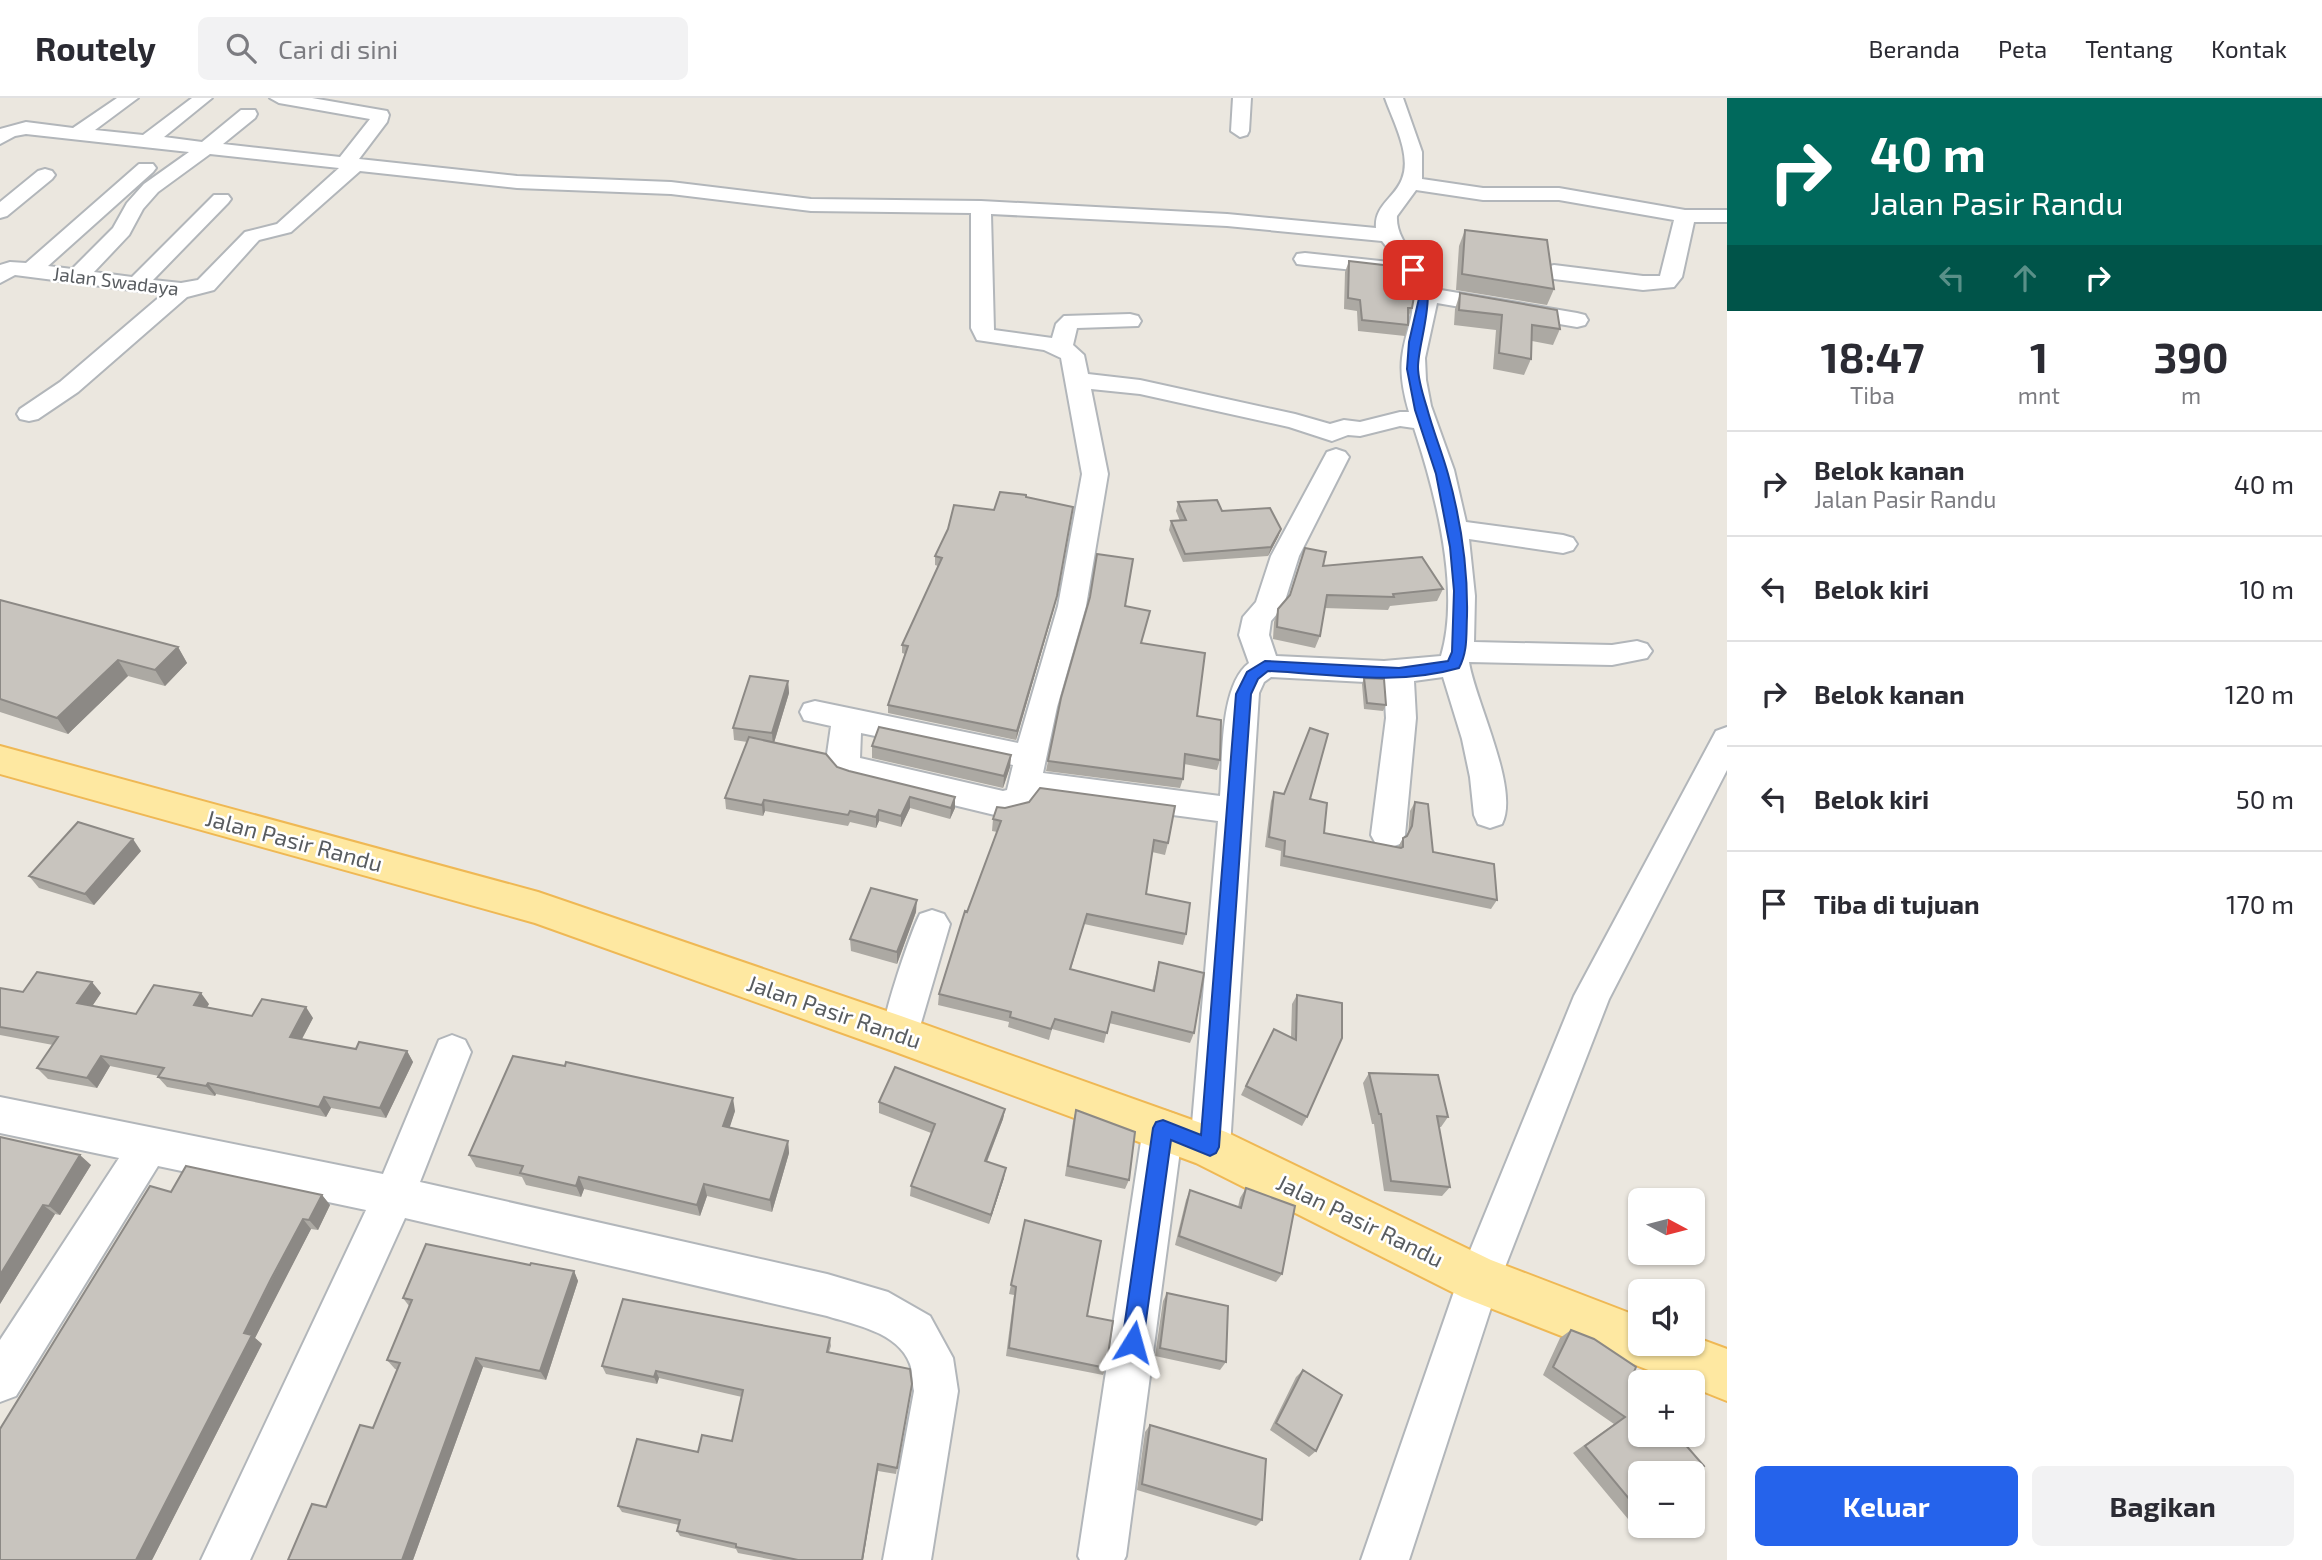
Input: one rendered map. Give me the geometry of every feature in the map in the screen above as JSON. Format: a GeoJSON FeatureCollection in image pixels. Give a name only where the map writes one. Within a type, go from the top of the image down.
{"type":"FeatureCollection","features":[{"type":"Feature","properties":{"kind":"main road","name":"Jalan Pasir Randu"},"geometry":{"type":"LineString","coordinates":[[0,760],[538,908],[901,1035],[1210,1147],[1479,1280],[1628,1337]]}},
{"type":"Feature","properties":{"kind":"main road"},"geometry":{"type":"LineString","coordinates":[[1677,1356],[1727,1375]]}},
{"type":"Feature","properties":{"kind":"street"},"geometry":{"type":"LineString","coordinates":[[75,135],[129,98]]}},
{"type":"Feature","properties":{"kind":"street"},"geometry":{"type":"LineString","coordinates":[[147,141],[203,98]]}},
{"type":"Feature","properties":{"kind":"street","name":"Jalan Swadaya"},"geometry":{"type":"LineString","coordinates":[[10,271],[78,276],[181,290],[206,285],[252,236],[284,228],[350,164],[380,115],[279,98]]}},
{"type":"Feature","properties":{"kind":"street"},"geometry":{"type":"LineString","coordinates":[[1240,131],[1242,98]]}},
{"type":"Feature","properties":{"kind":"street"},"geometry":{"type":"LineString","coordinates":[[1394,98],[1414,171],[1410,183],[1388,210],[1386,219],[1389,235],[1419,282],[1413,369],[1454,529],[1461,591],[1456,658],[1489,786],[1490,815]]}},
{"type":"Feature","properties":{"kind":"street"},"geometry":{"type":"LineString","coordinates":[[78,276],[122,231],[134,207],[151,188],[185,165],[248,114]]}},
{"type":"Feature","properties":{"kind":"street"},"geometry":{"type":"LineString","coordinates":[[0,138],[16,129],[517,182],[671,188],[811,205],[981,207],[1227,220],[1389,235]]}},
{"type":"Feature","properties":{"kind":"street"},"geometry":{"type":"LineString","coordinates":[[10,271],[173,144]]}},
{"type":"Feature","properties":{"kind":"street"},"geometry":{"type":"LineString","coordinates":[[0,212],[45,175]]}},
{"type":"Feature","properties":{"kind":"street"},"geometry":{"type":"LineString","coordinates":[[1410,183],[1483,194],[1559,194],[1685,216],[1727,216]]}},
{"type":"Feature","properties":{"kind":"street"},"geometry":{"type":"LineString","coordinates":[[138,283],[221,199]]}},
{"type":"Feature","properties":{"kind":"street"},"geometry":{"type":"LineString","coordinates":[[847,719],[842,761],[850,768],[1003,804],[1015,802],[1022,794],[1072,606],[1086,540],[1095,474],[1072,355],[1061,348],[985,335],[982,328],[981,207]]}},
{"type":"Feature","properties":{"kind":"street"},"geometry":{"type":"LineString","coordinates":[[1554,272],[1643,283],[1666,282],[1671,277],[1685,216]]}},
{"type":"Feature","properties":{"kind":"street"},"geometry":{"type":"LineString","coordinates":[[1296,227],[1295,243],[1304,270],[1419,282],[1577,320]]}},
{"type":"Feature","properties":{"kind":"street"},"geometry":{"type":"LineString","coordinates":[[29,414],[69,387],[181,290]]}},
{"type":"Feature","properties":{"kind":"street"},"geometry":{"type":"LineString","coordinates":[[1061,348],[1067,324],[1072,321],[1130,321]]}},
{"type":"Feature","properties":{"kind":"street"},"geometry":{"type":"LineString","coordinates":[[1076,380],[1140,387],[1295,421],[1332,433],[1344,427],[1360,429],[1400,419],[1425,421]]}},
{"type":"Feature","properties":{"kind":"street"},"geometry":{"type":"LineString","coordinates":[[1265,666],[1254,635],[1257,617],[1269,607],[1285,556],[1336,457]]}},
{"type":"Feature","properties":{"kind":"street"},"geometry":{"type":"LineString","coordinates":[[1454,529],[1563,544]]}},
{"type":"Feature","properties":{"kind":"street"},"geometry":{"type":"LineString","coordinates":[[1210,1147],[1244,694],[1252,676],[1265,666],[1399,673],[1426,671],[1456,658],[1612,655],[1637,651]]}},
{"type":"Feature","properties":{"kind":"street"},"geometry":{"type":"LineString","coordinates":[[1388,835],[1401,719],[1399,673]]}},
{"type":"Feature","properties":{"kind":"street"},"geometry":{"type":"LineString","coordinates":[[815,712],[1028,770],[1234,810]]}},
{"type":"Feature","properties":{"kind":"street"},"geometry":{"type":"LineString","coordinates":[[1385,1560],[1479,1280],[1592,996],[1727,739]]}},
{"type":"Feature","properties":{"kind":"street"},"geometry":{"type":"LineString","coordinates":[[901,1035],[915,976],[932,924]]}},
{"type":"Feature","properties":{"kind":"street"},"geometry":{"type":"LineString","coordinates":[[225,1560],[394,1196],[452,1052]]}},
{"type":"Feature","properties":{"kind":"street"},"geometry":{"type":"LineString","coordinates":[[0,1115],[394,1196],[827,1294],[888,1314],[915,1331],[931,1357],[936,1391],[907,1560]]}},
{"type":"Feature","properties":{"kind":"street"},"geometry":{"type":"LineString","coordinates":[[1102,1556],[1163,1128]]}},
{"type":"Feature","properties":{"kind":"street"},"geometry":{"type":"LineString","coordinates":[[0,1380],[149,1146]]}},
{"type":"Feature","properties":{"kind":"building"},"geometry":{"type":"Polygon","coordinates":[[[1465,230],[1547,240],[1554,289],[1462,274],[1465,230]]]}},
{"type":"Feature","properties":{"kind":"building"},"geometry":{"type":"Polygon","coordinates":[[[1349,261],[1409,268],[1415,291],[1412,308],[1408,308],[1408,325],[1362,320],[1360,300],[1348,298],[1349,261]]]}},
{"type":"Feature","properties":{"kind":"building"},"geometry":{"type":"Polygon","coordinates":[[[1460,293],[1557,310],[1560,329],[1532,325],[1531,359],[1499,353],[1502,315],[1459,310],[1460,293]]]}},
{"type":"Feature","properties":{"kind":"building"},"geometry":{"type":"Polygon","coordinates":[[[1000,492],[1026,495],[1073,507],[1057,596],[1017,731],[888,705],[908,646],[902,645],[942,558],[935,556],[948,529],[954,505],[994,510],[1000,492]]]}},
{"type":"Feature","properties":{"kind":"building"},"geometry":{"type":"Polygon","coordinates":[[[1217,500],[1222,511],[1270,508],[1281,529],[1271,547],[1185,554],[1171,521],[1186,520],[1178,502],[1217,500]]]}},
{"type":"Feature","properties":{"kind":"building"},"geometry":{"type":"Polygon","coordinates":[[[1305,548],[1326,552],[1323,566],[1422,557],[1443,589],[1393,594],[1394,597],[1327,595],[1320,636],[1277,627],[1278,609],[1290,595],[1305,548]]]}},
{"type":"Feature","properties":{"kind":"building"},"geometry":{"type":"Polygon","coordinates":[[[1097,554],[1133,559],[1125,606],[1150,611],[1141,643],[1205,653],[1197,716],[1221,720],[1220,760],[1185,754],[1183,779],[1048,761],[1061,698],[1090,597],[1097,554]]]}},
{"type":"Feature","properties":{"kind":"building"},"geometry":{"type":"Polygon","coordinates":[[[0,600],[178,647],[155,670],[118,660],[57,718],[0,699],[0,600]]]}},
{"type":"Feature","properties":{"kind":"building"},"geometry":{"type":"Polygon","coordinates":[[[750,676],[788,681],[772,733],[733,728],[750,676]]]}},
{"type":"Feature","properties":{"kind":"building"},"geometry":{"type":"Polygon","coordinates":[[[1364,678],[1384,679],[1386,705],[1367,703],[1364,678]]]}},
{"type":"Feature","properties":{"kind":"building"},"geometry":{"type":"Polygon","coordinates":[[[879,727],[1011,755],[1004,776],[872,746],[879,727]]]}},
{"type":"Feature","properties":{"kind":"building"},"geometry":{"type":"Polygon","coordinates":[[[1310,728],[1328,734],[1310,799],[1327,803],[1324,833],[1401,848],[1403,838],[1412,826],[1415,802],[1428,804],[1433,852],[1494,864],[1497,900],[1284,856],[1285,841],[1269,837],[1274,792],[1284,794],[1310,728]]]}},
{"type":"Feature","properties":{"kind":"building"},"geometry":{"type":"Polygon","coordinates":[[[749,737],[826,754],[837,767],[849,771],[955,797],[951,808],[910,797],[901,816],[879,810],[876,817],[850,811],[848,815],[764,800],[762,805],[725,798],[749,737]]]}},
{"type":"Feature","properties":{"kind":"building"},"geometry":{"type":"Polygon","coordinates":[[[1040,788],[1175,806],[1168,843],[1154,840],[1146,894],[1190,903],[1186,934],[1087,914],[1070,969],[1154,991],[1159,962],[1204,973],[1194,1033],[1112,1012],[1107,1033],[1055,1019],[1051,1029],[1010,1017],[1011,1012],[939,994],[965,911],[967,912],[1001,821],[993,819],[997,807],[1005,808],[1029,802],[1040,788]]]}},
{"type":"Feature","properties":{"kind":"building"},"geometry":{"type":"Polygon","coordinates":[[[78,822],[133,839],[85,894],[29,876],[78,822]]]}},
{"type":"Feature","properties":{"kind":"building"},"geometry":{"type":"Polygon","coordinates":[[[871,888],[917,900],[897,952],[850,939],[871,888]]]}},
{"type":"Feature","properties":{"kind":"building"},"geometry":{"type":"Polygon","coordinates":[[[37,972],[92,982],[77,1003],[136,1014],[154,985],[201,993],[194,1005],[252,1016],[262,999],[306,1007],[290,1037],[356,1049],[359,1042],[407,1051],[380,1108],[324,1097],[319,1107],[208,1083],[206,1086],[158,1077],[164,1068],[101,1056],[87,1078],[37,1068],[58,1037],[0,1027],[0,988],[23,992],[37,972]]]}},
{"type":"Feature","properties":{"kind":"building"},"geometry":{"type":"Polygon","coordinates":[[[1297,995],[1342,1003],[1342,1038],[1307,1117],[1246,1086],[1274,1029],[1296,1040],[1297,995]]]}},
{"type":"Feature","properties":{"kind":"building"},"geometry":{"type":"Polygon","coordinates":[[[513,1056],[565,1066],[566,1062],[733,1098],[723,1126],[788,1141],[770,1200],[704,1184],[697,1205],[579,1177],[576,1186],[520,1173],[523,1166],[469,1155],[513,1056]]]}},
{"type":"Feature","properties":{"kind":"building"},"geometry":{"type":"Polygon","coordinates":[[[895,1067],[1005,1109],[985,1161],[1006,1168],[991,1215],[911,1186],[935,1124],[879,1102],[895,1067]]]}},
{"type":"Feature","properties":{"kind":"building"},"geometry":{"type":"Polygon","coordinates":[[[1369,1073],[1438,1075],[1448,1117],[1437,1116],[1450,1187],[1391,1181],[1381,1114],[1369,1073]]]}},
{"type":"Feature","properties":{"kind":"building"},"geometry":{"type":"Polygon","coordinates":[[[1076,1110],[1135,1132],[1129,1180],[1068,1166],[1076,1110]]]}},
{"type":"Feature","properties":{"kind":"building"},"geometry":{"type":"Polygon","coordinates":[[[0,1137],[80,1155],[49,1206],[43,1205],[0,1275],[0,1137]]]}},
{"type":"Feature","properties":{"kind":"building"},"geometry":{"type":"Polygon","coordinates":[[[186,1166],[322,1195],[309,1220],[303,1219],[271,1279],[244,1333],[252,1335],[136,1560],[0,1560],[0,1429],[150,1186],[171,1192],[186,1166]]]}},
{"type":"Feature","properties":{"kind":"building"},"geometry":{"type":"Polygon","coordinates":[[[1246,1188],[1295,1206],[1282,1274],[1179,1236],[1190,1190],[1241,1208],[1246,1188]]]}},
{"type":"Feature","properties":{"kind":"building"},"geometry":{"type":"Polygon","coordinates":[[[1025,1220],[1101,1241],[1087,1316],[1113,1321],[1106,1368],[1009,1348],[1016,1287],[1011,1285],[1025,1220]]]}},
{"type":"Feature","properties":{"kind":"building"},"geometry":{"type":"Polygon","coordinates":[[[426,1244],[574,1271],[540,1371],[476,1358],[402,1560],[288,1560],[312,1504],[326,1507],[360,1425],[373,1428],[400,1363],[387,1360],[412,1300],[403,1298],[426,1244]]]}},
{"type":"Feature","properties":{"kind":"building"},"geometry":{"type":"Polygon","coordinates":[[[1167,1293],[1228,1306],[1226,1362],[1160,1348],[1167,1293]]]}},
{"type":"Feature","properties":{"kind":"building"},"geometry":{"type":"Polygon","coordinates":[[[623,1299],[830,1338],[827,1352],[910,1369],[912,1384],[897,1468],[878,1464],[862,1560],[798,1560],[736,1547],[736,1544],[677,1531],[680,1520],[618,1506],[637,1439],[698,1452],[702,1435],[732,1441],[743,1390],[656,1371],[654,1377],[602,1366],[623,1299]]]}},
{"type":"Feature","properties":{"kind":"building"},"geometry":{"type":"Polygon","coordinates":[[[1571,1330],[1594,1339],[1636,1367],[1635,1370],[1628,1370],[1628,1447],[1687,1447],[1700,1461],[1628,1461],[1628,1498],[1585,1446],[1625,1417],[1553,1367],[1571,1330]]]}},
{"type":"Feature","properties":{"kind":"building"},"geometry":{"type":"Polygon","coordinates":[[[1303,1370],[1342,1395],[1316,1451],[1276,1423],[1303,1370]]]}},
{"type":"Feature","properties":{"kind":"building"},"geometry":{"type":"Polygon","coordinates":[[[1150,1425],[1266,1459],[1262,1520],[1142,1484],[1150,1425]]]}},
{"type":"Feature","properties":{"kind":"route"},"geometry":{"type":"LineString","coordinates":[[1133,1342],[1163,1128],[1210,1147],[1244,694],[1252,676],[1265,666],[1399,673],[1426,671],[1454,664],[1459,652],[1461,591],[1457,547],[1442,474],[1421,410],[1413,369],[1415,342],[1425,294],[1413,270]]}}]}
